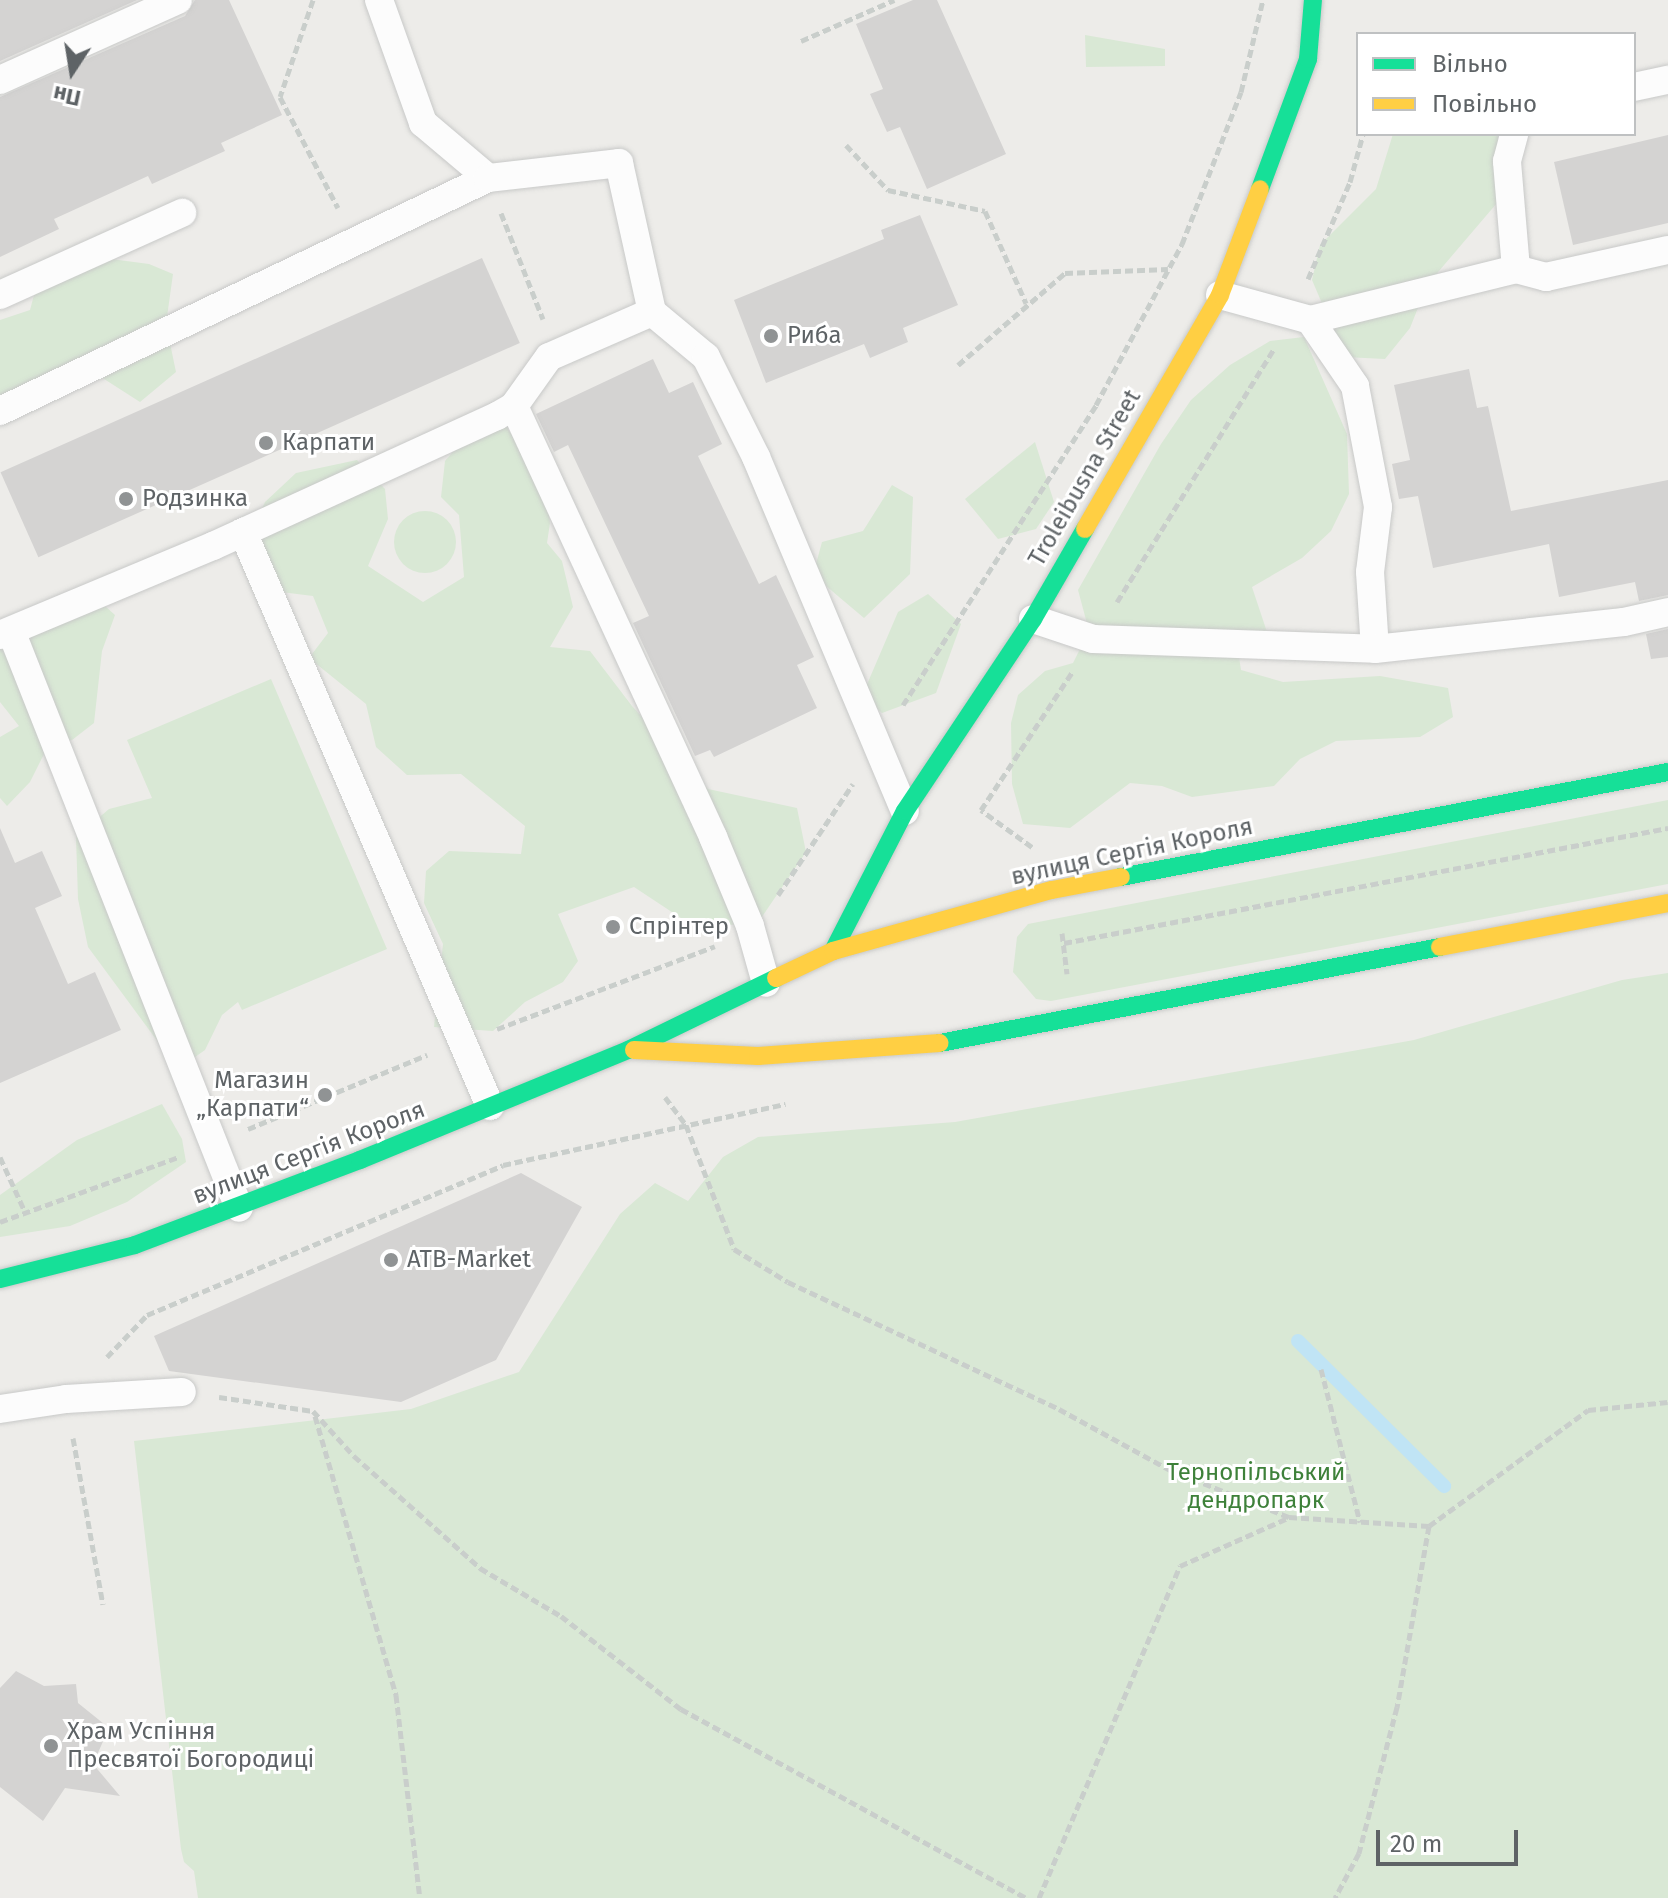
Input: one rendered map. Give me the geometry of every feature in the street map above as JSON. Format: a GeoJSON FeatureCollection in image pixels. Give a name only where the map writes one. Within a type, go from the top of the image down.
{"type":"FeatureCollection","features":[{"type":"Feature","properties":{"kind":"main road","name":"Troleibusna Street"},"geometry":{"type":"LineString","coordinates":[[833,951],[905,811],[1033,619],[1220,295],[1308,59],[1313,0]]}},
{"type":"Feature","properties":{"kind":"main road","name":"вулиця Сергія Короля"},"geometry":{"type":"LineString","coordinates":[[0,1279],[135,1245],[239,1208],[628,1050],[833,951],[1052,890],[1668,772]]}},
{"type":"Feature","properties":{"kind":"main road","name":"вулиця Сергія Короля"},"geometry":{"type":"LineString","coordinates":[[628,1050],[758,1056],[923,1046],[1668,903]]}},
{"type":"Feature","properties":{"kind":"lane"},"geometry":{"type":"LineString","coordinates":[[0,80],[178,0]]}},
{"type":"Feature","properties":{"kind":"lane"},"geometry":{"type":"LineString","coordinates":[[379,0],[423,123],[488,178]]}},
{"type":"Feature","properties":{"kind":"lane"},"geometry":{"type":"LineString","coordinates":[[1636,87],[1668,80]]}},
{"type":"Feature","properties":{"kind":"lane"},"geometry":{"type":"LineString","coordinates":[[1513,136],[1507,161],[1516,269]]}},
{"type":"Feature","properties":{"kind":"lane"},"geometry":{"type":"LineString","coordinates":[[0,411],[488,178],[619,163],[652,312],[706,357],[756,457],[905,811]]}},
{"type":"Feature","properties":{"kind":"lane"},"geometry":{"type":"LineString","coordinates":[[0,295],[182,213]]}},
{"type":"Feature","properties":{"kind":"lane"},"geometry":{"type":"LineString","coordinates":[[1220,295],[1301,316],[1516,269],[1546,277],[1668,250]]}},
{"type":"Feature","properties":{"kind":"lane"},"geometry":{"type":"LineString","coordinates":[[239,1208],[6,633],[243,532],[514,406],[556,354],[652,312]]}},
{"type":"Feature","properties":{"kind":"lane"},"geometry":{"type":"LineString","coordinates":[[1301,316],[1355,386],[1378,507],[1370,572],[1375,649]]}},
{"type":"Feature","properties":{"kind":"lane"},"geometry":{"type":"LineString","coordinates":[[514,406],[713,837],[750,926],[766,983]]}},
{"type":"Feature","properties":{"kind":"lane"},"geometry":{"type":"LineString","coordinates":[[243,532],[490,1106]]}},
{"type":"Feature","properties":{"kind":"lane"},"geometry":{"type":"LineString","coordinates":[[1033,619],[1093,639],[1375,649],[1624,622],[1668,612]]}},
{"type":"Feature","properties":{"kind":"lane"},"geometry":{"type":"LineString","coordinates":[[0,1409],[66,1399],[182,1392]]}},
{"type":"Feature","properties":{"kind":"path"},"geometry":{"type":"LineString","coordinates":[[313,0],[280,97],[355,241]]}},
{"type":"Feature","properties":{"kind":"path"},"geometry":{"type":"LineString","coordinates":[[801,41],[894,0]]}},
{"type":"Feature","properties":{"kind":"path"},"geometry":{"type":"LineString","coordinates":[[1182,244],[1241,92],[1263,0]]}},
{"type":"Feature","properties":{"kind":"path"},"geometry":{"type":"LineString","coordinates":[[1044,856],[981,810],[1264,368],[1301,316],[1350,182],[1362,136]]}},
{"type":"Feature","properties":{"kind":"path"},"geometry":{"type":"LineString","coordinates":[[846,145],[888,190],[985,211],[1026,303]]}},
{"type":"Feature","properties":{"kind":"path"},"geometry":{"type":"LineString","coordinates":[[488,178],[556,354]]}},
{"type":"Feature","properties":{"kind":"path"},"geometry":{"type":"LineString","coordinates":[[958,365],[1026,303],[1065,273],[1169,269]]}},
{"type":"Feature","properties":{"kind":"path"},"geometry":{"type":"LineString","coordinates":[[1064,943],[1668,828]]}},
{"type":"Feature","properties":{"kind":"path"},"geometry":{"type":"LineString","coordinates":[[1060,922],[1067,980]]}},
{"type":"Feature","properties":{"kind":"path"},"geometry":{"type":"LineString","coordinates":[[628,1050],[686,1125],[734,1249],[788,1282],[1059,1409],[1170,1470],[1289,1517],[1429,1526],[1588,1410],[1668,1402]]}},
{"type":"Feature","properties":{"kind":"path"},"geometry":{"type":"LineString","coordinates":[[103,1604],[66,1399],[147,1315],[503,1165],[789,1104]]}},
{"type":"Feature","properties":{"kind":"path"},"geometry":{"type":"LineString","coordinates":[[0,1157],[26,1214]]}},
{"type":"Feature","properties":{"kind":"path"},"geometry":{"type":"LineString","coordinates":[[1321,1369],[1360,1522]]}},
{"type":"Feature","properties":{"kind":"path"},"geometry":{"type":"LineString","coordinates":[[182,1392],[313,1411],[354,1456],[480,1568],[561,1616],[681,1709],[1026,1898]]}},
{"type":"Feature","properties":{"kind":"path"},"geometry":{"type":"LineString","coordinates":[[313,1411],[396,1695],[420,1898]]}},
{"type":"Feature","properties":{"kind":"path"},"geometry":{"type":"LineString","coordinates":[[1039,1898],[1180,1566],[1289,1517]]}},
{"type":"Feature","properties":{"kind":"path"},"geometry":{"type":"LineString","coordinates":[[1335,1898],[1359,1853],[1397,1707],[1429,1526]]}},
{"type":"Feature","properties":{"kind":"green space"},"geometry":{"type":"Polygon","coordinates":[[[1085,35],[1165,49],[1165,66],[1086,67],[1085,35]]]}},
{"type":"Feature","properties":{"kind":"green space"},"geometry":{"type":"Polygon","coordinates":[[[1392,136],[1498,136],[1508,174],[1503,196],[1427,285],[1410,328],[1385,359],[1345,357],[1312,280],[1320,245],[1376,189],[1392,136]]]}},
{"type":"Feature","properties":{"kind":"green space"},"geometry":{"type":"Polygon","coordinates":[[[111,259],[149,264],[173,274],[166,324],[176,372],[140,402],[87,368],[0,421],[0,320],[30,310],[40,273],[111,259]]]}},
{"type":"Feature","properties":{"kind":"green space"},"geometry":{"type":"Polygon","coordinates":[[[1304,337],[1347,434],[1349,494],[1331,531],[1302,558],[1252,587],[1271,644],[1238,650],[1241,670],[1283,682],[1380,676],[1448,688],[1453,717],[1420,737],[1336,741],[1300,759],[1274,786],[1192,797],[1162,786],[1130,783],[1070,828],[1023,824],[1012,784],[1011,723],[1018,695],[1045,671],[1073,663],[1089,631],[1078,590],[1161,444],[1191,400],[1230,365],[1270,341],[1304,337]]]}},
{"type":"Feature","properties":{"kind":"green space"},"geometry":{"type":"Polygon","coordinates":[[[505,425],[545,483],[550,523],[547,543],[562,561],[573,607],[550,647],[590,651],[632,706],[708,789],[797,808],[806,852],[757,924],[693,926],[634,887],[558,914],[578,961],[563,982],[525,1002],[493,1031],[434,1027],[443,944],[424,903],[426,871],[449,851],[521,854],[525,826],[461,774],[407,775],[376,747],[366,704],[309,658],[328,633],[313,596],[281,592],[245,544],[265,502],[296,473],[357,460],[385,489],[388,519],[368,566],[423,602],[464,577],[459,515],[441,497],[445,461],[473,428],[505,425]]]}},
{"type":"Feature","properties":{"kind":"green space"},"geometry":{"type":"Polygon","coordinates":[[[1035,442],[1054,502],[1036,529],[998,539],[965,499],[1035,442]]]}},
{"type":"Feature","properties":{"kind":"green space"},"geometry":{"type":"Polygon","coordinates":[[[892,485],[913,497],[910,574],[864,618],[813,575],[822,542],[863,531],[892,485]]]}},
{"type":"Feature","properties":{"kind":"green space"},"geometry":{"type":"Polygon","coordinates":[[[425,511],[437,513],[447,520],[454,530],[454,554],[447,564],[437,571],[425,573],[413,571],[403,564],[396,554],[394,542],[396,530],[403,520],[413,513],[425,511]]]}},
{"type":"Feature","properties":{"kind":"green space"},"geometry":{"type":"Polygon","coordinates":[[[86,589],[115,615],[102,651],[94,723],[72,740],[49,744],[30,782],[7,806],[0,798],[0,737],[19,726],[0,702],[0,626],[86,589]]]}},
{"type":"Feature","properties":{"kind":"green space"},"geometry":{"type":"Polygon","coordinates":[[[928,594],[961,624],[936,693],[882,713],[862,696],[898,612],[928,594]]]}},
{"type":"Feature","properties":{"kind":"green space"},"geometry":{"type":"Polygon","coordinates":[[[271,679],[387,949],[242,1010],[238,1002],[222,1015],[205,1050],[178,1069],[88,947],[78,899],[76,837],[109,809],[152,798],[127,740],[271,679]]]}},
{"type":"Feature","properties":{"kind":"green space"},"geometry":{"type":"Polygon","coordinates":[[[1668,800],[1668,884],[1051,1001],[1036,999],[1013,972],[1017,937],[1028,924],[1668,800]]]}},
{"type":"Feature","properties":{"kind":"green space","name":"Тернопільський дендропарк"},"geometry":{"type":"Polygon","coordinates":[[[1668,973],[1668,1898],[198,1898],[194,1871],[184,1862],[181,1849],[134,1441],[411,1409],[519,1372],[620,1214],[655,1183],[688,1201],[723,1157],[758,1137],[955,1122],[1414,1040],[1622,980],[1668,973]]]}},
{"type":"Feature","properties":{"kind":"green space"},"geometry":{"type":"Polygon","coordinates":[[[162,1104],[182,1139],[186,1162],[127,1202],[70,1226],[0,1237],[0,1195],[77,1140],[162,1104]]]}},
{"type":"Feature","properties":{"kind":"building"},"geometry":{"type":"Polygon","coordinates":[[[0,0],[137,0],[0,61],[0,0]]]}},
{"type":"Feature","properties":{"kind":"building"},"geometry":{"type":"Polygon","coordinates":[[[195,0],[229,0],[282,115],[221,143],[225,151],[152,184],[148,176],[54,219],[59,229],[0,257],[0,97],[185,16],[195,0]]]}},
{"type":"Feature","properties":{"kind":"building"},"geometry":{"type":"Polygon","coordinates":[[[913,0],[937,0],[1006,154],[927,189],[900,127],[887,132],[870,94],[883,89],[856,24],[913,0]]]}},
{"type":"Feature","properties":{"kind":"building"},"geometry":{"type":"Polygon","coordinates":[[[1668,135],[1668,223],[1573,245],[1554,162],[1668,135]]]}},
{"type":"Feature","properties":{"kind":"building"},"geometry":{"type":"Polygon","coordinates":[[[920,215],[958,305],[903,328],[908,342],[870,358],[864,344],[766,383],[734,300],[884,239],[881,230],[920,215]]]}},
{"type":"Feature","properties":{"kind":"building"},"geometry":{"type":"Polygon","coordinates":[[[482,258],[520,343],[38,557],[1,472],[482,258]]]}},
{"type":"Feature","properties":{"kind":"building"},"geometry":{"type":"Polygon","coordinates":[[[653,359],[669,393],[693,382],[722,444],[698,456],[759,584],[776,575],[814,657],[797,665],[817,708],[714,757],[710,750],[695,756],[633,623],[649,616],[568,445],[554,452],[536,414],[653,359]]]}},
{"type":"Feature","properties":{"kind":"building"},"geometry":{"type":"Polygon","coordinates":[[[1469,369],[1477,408],[1488,406],[1511,511],[1668,480],[1668,595],[1639,601],[1635,582],[1559,597],[1549,544],[1433,568],[1418,496],[1399,499],[1392,464],[1410,460],[1394,385],[1469,369]]]}},
{"type":"Feature","properties":{"kind":"building"},"geometry":{"type":"Polygon","coordinates":[[[1668,629],[1668,657],[1651,659],[1646,634],[1668,629]]]}},
{"type":"Feature","properties":{"kind":"building"},"geometry":{"type":"Polygon","coordinates":[[[0,828],[15,863],[42,851],[62,896],[35,908],[68,984],[95,972],[121,1030],[0,1083],[0,828]]]}},
{"type":"Feature","properties":{"kind":"building"},"geometry":{"type":"Polygon","coordinates":[[[521,1173],[582,1207],[496,1360],[401,1402],[169,1371],[154,1336],[521,1173]]]}},
{"type":"Feature","properties":{"kind":"building","name":"Храм Успіння Пресвятої Богородиці"},"geometry":{"type":"Polygon","coordinates":[[[16,1671],[44,1686],[76,1684],[78,1703],[109,1728],[93,1764],[120,1796],[65,1788],[43,1821],[0,1787],[0,1688],[16,1671]]]}},
{"type":"Feature","properties":{"kind":"waterway"},"geometry":{"type":"LineString","coordinates":[[1298,1341],[1444,1486]]}},
{"type":"Feature","properties":{"kind":"traffic: fast"},"geometry":{"type":"LineString","coordinates":[[1260,189],[1308,59],[1313,0]]}},
{"type":"Feature","properties":{"kind":"traffic: fast"},"geometry":{"type":"LineString","coordinates":[[833,951],[905,811],[1033,619],[1085,529]]}},
{"type":"Feature","properties":{"kind":"traffic: fast"},"geometry":{"type":"LineString","coordinates":[[1121,877],[1668,772]]}},
{"type":"Feature","properties":{"kind":"traffic: fast"},"geometry":{"type":"LineString","coordinates":[[940,1043],[1440,947]]}},
{"type":"Feature","properties":{"kind":"traffic: fast"},"geometry":{"type":"LineString","coordinates":[[0,1279],[135,1245],[360,1160],[628,1050],[776,978]]}},
{"type":"Feature","properties":{"kind":"traffic: slow"},"geometry":{"type":"LineString","coordinates":[[1085,529],[1220,295],[1260,189]]}},
{"type":"Feature","properties":{"kind":"traffic: slow"},"geometry":{"type":"LineString","coordinates":[[776,978],[833,951],[1052,890],[1121,877]]}},
{"type":"Feature","properties":{"kind":"traffic: slow"},"geometry":{"type":"LineString","coordinates":[[1440,947],[1668,903]]}},
{"type":"Feature","properties":{"kind":"traffic: slow"},"geometry":{"type":"LineString","coordinates":[[634,1050],[758,1056],[940,1043]]}},
{"type":"Feature","properties":{"kind":"place","name":"Риба"},"geometry":{"type":"Point","coordinates":[771,336]}},
{"type":"Feature","properties":{"kind":"place","name":"Карпати"},"geometry":{"type":"Point","coordinates":[266,443]}},
{"type":"Feature","properties":{"kind":"place","name":"Родзинка"},"geometry":{"type":"Point","coordinates":[126,499]}},
{"type":"Feature","properties":{"kind":"place","name":"Спрінтер"},"geometry":{"type":"Point","coordinates":[613,927]}},
{"type":"Feature","properties":{"kind":"place","name":"Магазин „Карпати“"},"geometry":{"type":"Point","coordinates":[325,1095]}},
{"type":"Feature","properties":{"kind":"place","name":"ATB-Market"},"geometry":{"type":"Point","coordinates":[391,1260]}},
{"type":"Feature","properties":{"kind":"place","name":"Храм Успіння Пресвятої Богородиці"},"geometry":{"type":"Point","coordinates":[51,1746]}}]}
